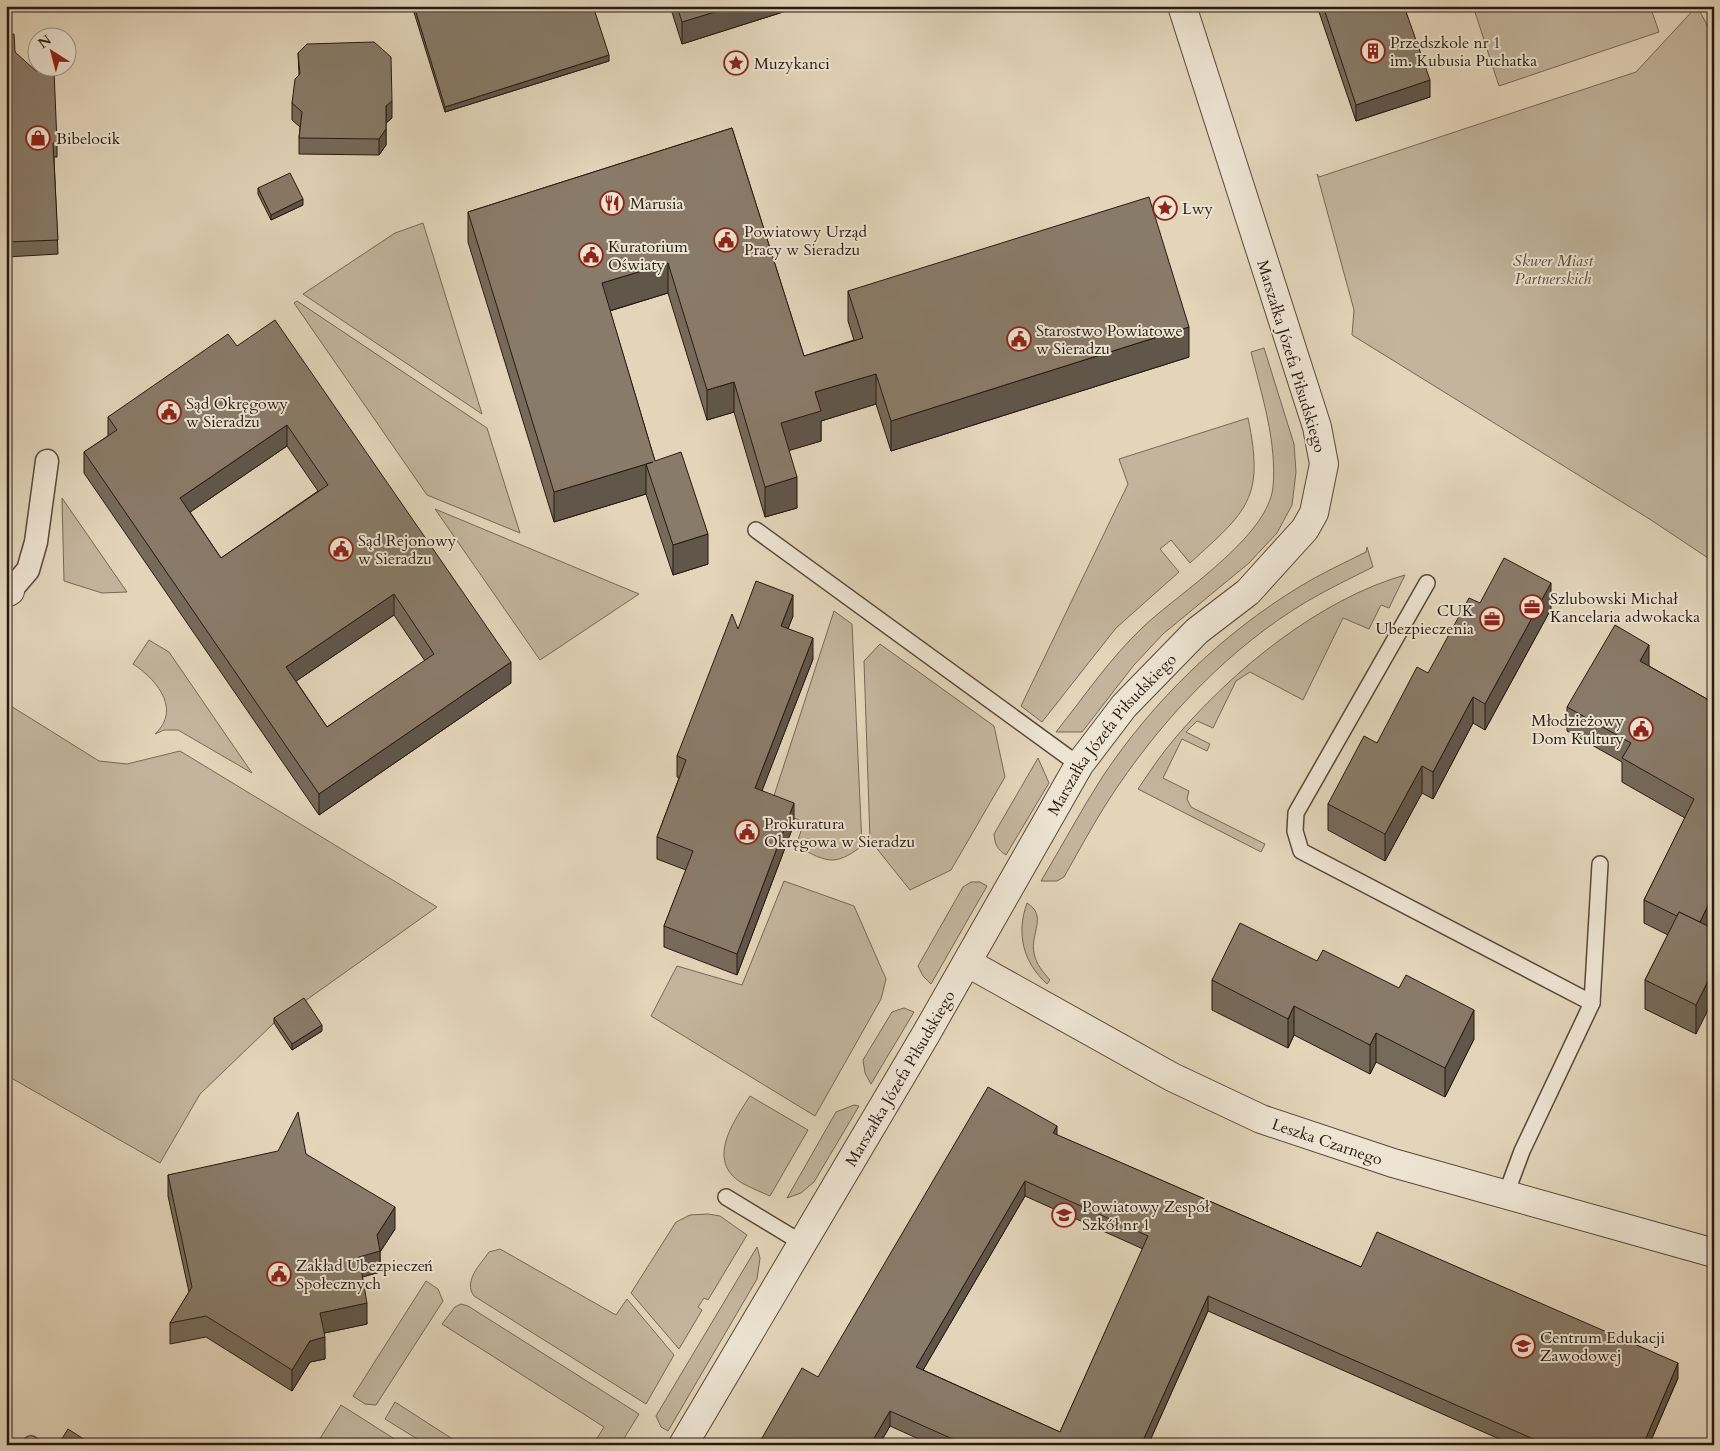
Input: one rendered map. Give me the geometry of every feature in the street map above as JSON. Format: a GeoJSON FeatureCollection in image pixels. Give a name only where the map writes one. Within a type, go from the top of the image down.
{"type":"FeatureCollection","features":[{"type":"Feature","properties":{"kind":"street","name":"Marszałka Józefa Piłsudskiego"},"geometry":{"type":"LineString","coordinates":[[683,1445],[968,963],[1079,765],[1124,706],[1197,631],[1248,592],[1305,530],[1314,513],[1324,464],[1316,427],[1182,6]]}},
{"type":"Feature","properties":{"kind":"street"},"geometry":{"type":"LineString","coordinates":[[8,592],[28,570],[36,542],[47,461]]}},
{"type":"Feature","properties":{"kind":"street","name":"Leszka Czarnego"},"geometry":{"type":"LineString","coordinates":[[968,963],[1172,1077],[1260,1119],[1393,1163],[1714,1253]]}},
{"type":"Feature","properties":{"kind":"lane"},"geometry":{"type":"LineString","coordinates":[[756,530],[1079,765]]}},
{"type":"Feature","properties":{"kind":"lane"},"geometry":{"type":"LineString","coordinates":[[1428,584],[1296,813],[1295,831],[1301,852],[1592,1003]]}},
{"type":"Feature","properties":{"kind":"lane"},"geometry":{"type":"LineString","coordinates":[[1506,1194],[1522,1152],[1592,1003],[1600,864]]}},
{"type":"Feature","properties":{"kind":"lane"},"geometry":{"type":"LineString","coordinates":[[726,1197],[802,1243]]}},
{"type":"Feature","properties":{"kind":"green space"},"geometry":{"type":"Polygon","coordinates":[[[1473,6],[1650,6],[1659,32],[1499,86],[1473,6]]]}},
{"type":"Feature","properties":{"kind":"green space","name":"Skwer Miast Partnerskich"},"geometry":{"type":"Polygon","coordinates":[[[1697,6],[1714,38],[1714,562],[1651,520],[1352,335],[1354,310],[1317,174],[1319,177],[1636,72],[1697,6]]]}},
{"type":"Feature","properties":{"kind":"green space"},"geometry":{"type":"Polygon","coordinates":[[[423,223],[482,414],[303,294],[395,233],[423,223]]]}},
{"type":"Feature","properties":{"kind":"green space"},"geometry":{"type":"Polygon","coordinates":[[[297,301],[487,428],[520,533],[427,495],[294,303],[297,301]]]}},
{"type":"Feature","properties":{"kind":"green space"},"geometry":{"type":"Polygon","coordinates":[[[1264,348],[1294,444],[1296,472],[1292,505],[1277,533],[1249,563],[1163,634],[1134,665],[1082,732],[1056,732],[1108,665],[1131,639],[1159,613],[1220,563],[1256,525],[1267,506],[1273,487],[1273,453],[1268,419],[1251,352],[1264,348]]]}},
{"type":"Feature","properties":{"kind":"green space"},"geometry":{"type":"Polygon","coordinates":[[[1248,418],[1253,445],[1254,468],[1252,486],[1247,501],[1238,516],[1226,530],[1190,563],[1171,540],[1160,549],[1179,572],[1116,628],[1042,722],[1021,706],[1128,484],[1119,459],[1248,418]]]}},
{"type":"Feature","properties":{"kind":"green space"},"geometry":{"type":"Polygon","coordinates":[[[62,498],[127,592],[102,593],[64,581],[62,498]]]}},
{"type":"Feature","properties":{"kind":"green space"},"geometry":{"type":"Polygon","coordinates":[[[435,509],[639,594],[540,660],[435,509]]]}},
{"type":"Feature","properties":{"kind":"green space"},"geometry":{"type":"Polygon","coordinates":[[[1367,547],[1373,567],[1314,597],[1278,620],[1226,661],[1202,684],[1179,708],[1137,759],[1104,808],[1064,877],[1057,881],[1041,881],[1103,776],[1123,748],[1144,721],[1191,671],[1243,626],[1271,606],[1299,587],[1366,552],[1367,547]]]}},
{"type":"Feature","properties":{"kind":"green space"},"geometry":{"type":"Polygon","coordinates":[[[1405,575],[1389,608],[1381,605],[1369,629],[1343,618],[1303,700],[1250,672],[1236,681],[1213,728],[1197,721],[1186,732],[1210,744],[1207,751],[1182,739],[1163,778],[1189,791],[1187,799],[1191,807],[1265,844],[1261,852],[1138,789],[1176,737],[1224,687],[1251,663],[1310,619],[1341,601],[1373,586],[1405,575]]]}},
{"type":"Feature","properties":{"kind":"green space"},"geometry":{"type":"Polygon","coordinates":[[[834,611],[852,624],[862,846],[844,857],[829,860],[796,846],[804,822],[770,808],[834,611]]]}},
{"type":"Feature","properties":{"kind":"green space"},"geometry":{"type":"Polygon","coordinates":[[[149,640],[169,652],[252,773],[178,730],[164,730],[155,734],[163,724],[166,715],[163,695],[150,678],[133,664],[149,640]]]}},
{"type":"Feature","properties":{"kind":"green space"},"geometry":{"type":"Polygon","coordinates":[[[880,644],[994,726],[1005,777],[951,870],[910,890],[870,840],[864,661],[880,644]]]}},
{"type":"Feature","properties":{"kind":"green space"},"geometry":{"type":"Polygon","coordinates":[[[6,703],[99,761],[127,764],[180,751],[437,907],[274,1023],[200,1094],[160,1163],[6,1075],[6,703]]]}},
{"type":"Feature","properties":{"kind":"green space"},"geometry":{"type":"Polygon","coordinates":[[[1038,758],[1049,783],[1006,855],[997,846],[994,834],[1038,758]]]}},
{"type":"Feature","properties":{"kind":"green space"},"geometry":{"type":"Polygon","coordinates":[[[784,881],[854,906],[886,979],[881,999],[815,1116],[651,1016],[677,966],[742,985],[784,881]]]}},
{"type":"Feature","properties":{"kind":"green space"},"geometry":{"type":"Polygon","coordinates":[[[971,882],[980,882],[987,886],[931,984],[923,976],[918,966],[963,887],[971,882]]]}},
{"type":"Feature","properties":{"kind":"green space"},"geometry":{"type":"Polygon","coordinates":[[[1027,903],[1036,913],[1037,925],[1033,946],[1034,953],[1042,971],[1050,980],[1047,984],[1032,966],[1024,947],[1022,926],[1027,903]]]}},
{"type":"Feature","properties":{"kind":"green space"},"geometry":{"type":"Polygon","coordinates":[[[904,1008],[914,1012],[871,1084],[865,1073],[863,1060],[892,1012],[904,1008]]]}},
{"type":"Feature","properties":{"kind":"green space"},"geometry":{"type":"Polygon","coordinates":[[[750,1096],[808,1130],[770,1196],[742,1183],[731,1174],[725,1164],[724,1152],[726,1141],[737,1117],[750,1096]]]}},
{"type":"Feature","properties":{"kind":"green space"},"geometry":{"type":"Polygon","coordinates":[[[854,1105],[859,1106],[814,1182],[801,1193],[787,1198],[836,1112],[854,1105]]]}},
{"type":"Feature","properties":{"kind":"green space"},"geometry":{"type":"Polygon","coordinates":[[[708,1214],[720,1216],[747,1235],[708,1300],[704,1298],[698,1307],[702,1310],[679,1349],[631,1293],[676,1222],[690,1215],[708,1214]]]}},
{"type":"Feature","properties":{"kind":"green space"},"geometry":{"type":"Polygon","coordinates":[[[757,1247],[760,1258],[757,1279],[668,1431],[661,1427],[656,1416],[757,1247]]]}},
{"type":"Feature","properties":{"kind":"green space"},"geometry":{"type":"Polygon","coordinates":[[[500,1249],[616,1315],[627,1299],[674,1355],[646,1404],[474,1296],[470,1285],[474,1273],[489,1252],[500,1249]]]}},
{"type":"Feature","properties":{"kind":"green space"},"geometry":{"type":"Polygon","coordinates":[[[426,1281],[438,1289],[443,1301],[376,1405],[365,1404],[353,1396],[426,1281]]]}},
{"type":"Feature","properties":{"kind":"green space"},"geometry":{"type":"Polygon","coordinates":[[[461,1304],[468,1306],[639,1414],[620,1445],[593,1445],[604,1427],[442,1324],[455,1307],[461,1304]]]}},
{"type":"Feature","properties":{"kind":"green space"},"geometry":{"type":"Polygon","coordinates":[[[395,1402],[462,1445],[427,1445],[385,1419],[395,1402]]]}},
{"type":"Feature","properties":{"kind":"green space"},"geometry":{"type":"Polygon","coordinates":[[[341,1405],[404,1445],[316,1445],[341,1405]]]}},
{"type":"Feature","properties":{"kind":"building"},"geometry":{"type":"Polygon","coordinates":[[[414,6],[593,6],[609,55],[445,107],[414,6]]]}},
{"type":"Feature","properties":{"kind":"building"},"geometry":{"type":"Polygon","coordinates":[[[677,6],[734,6],[682,22],[677,6]]]}},
{"type":"Feature","properties":{"kind":"building","name":"Przedszkole nr 1 im. Kubusia Puchatka"},"geometry":{"type":"Polygon","coordinates":[[[1323,6],[1404,6],[1430,80],[1356,105],[1323,6]]]}},
{"type":"Feature","properties":{"kind":"building"},"geometry":{"type":"Polygon","coordinates":[[[14,34],[15,52],[28,64],[28,78],[54,78],[57,143],[53,143],[58,240],[6,242],[6,35],[14,34]]]}},
{"type":"Feature","properties":{"kind":"building"},"geometry":{"type":"Polygon","coordinates":[[[374,42],[391,57],[392,101],[386,106],[386,129],[379,139],[299,138],[302,112],[292,103],[295,79],[300,74],[298,53],[307,44],[374,42]]]}},
{"type":"Feature","properties":{"kind":"building"},"geometry":{"type":"Polygon","coordinates":[[[732,128],[804,356],[863,338],[848,291],[1149,197],[1189,327],[891,421],[876,374],[815,392],[821,411],[781,423],[797,477],[765,487],[734,382],[707,390],[668,263],[602,283],[655,461],[681,452],[708,534],[673,545],[646,464],[554,492],[468,212],[732,128]]]}},
{"type":"Feature","properties":{"kind":"building"},"geometry":{"type":"Polygon","coordinates":[[[290,173],[303,199],[271,215],[258,188],[290,173]]]}},
{"type":"Feature","properties":{"kind":"building","name":"Sąd Rejonowy w Sieradzu"},"geometry":{"type":"Polygon","coordinates":[[[275,320],[511,662],[319,794],[84,452],[117,430],[108,417],[228,334],[237,346],[275,320]],[[287,425],[180,498],[221,558],[328,485],[287,425]],[[394,594],[286,667],[327,727],[434,654],[394,594]]]}},
{"type":"Feature","properties":{"kind":"building"},"geometry":{"type":"Polygon","coordinates":[[[1504,558],[1551,583],[1485,704],[1473,697],[1433,772],[1422,766],[1385,834],[1328,804],[1364,736],[1377,743],[1417,667],[1428,673],[1469,598],[1480,603],[1504,558]]]}},
{"type":"Feature","properties":{"kind":"building"},"geometry":{"type":"Polygon","coordinates":[[[756,581],[793,595],[781,626],[813,638],[755,788],[794,803],[737,954],[664,926],[693,851],[657,837],[686,760],[677,756],[732,614],[738,629],[756,581]]]}},
{"type":"Feature","properties":{"kind":"building"},"geometry":{"type":"Polygon","coordinates":[[[1615,625],[1649,645],[1640,661],[1714,703],[1714,893],[1700,922],[1679,912],[1677,916],[1644,900],[1694,799],[1622,758],[1631,743],[1567,707],[1615,625]]]}},
{"type":"Feature","properties":{"kind":"building"},"geometry":{"type":"Polygon","coordinates":[[[1679,912],[1714,929],[1714,969],[1696,1005],[1645,980],[1679,912]]]}},
{"type":"Feature","properties":{"kind":"building"},"geometry":{"type":"Polygon","coordinates":[[[1240,923],[1317,961],[1323,950],[1399,988],[1406,975],[1474,1010],[1445,1068],[1376,1033],[1370,1045],[1294,1006],[1288,1019],[1212,980],[1240,923]]]}},
{"type":"Feature","properties":{"kind":"building"},"geometry":{"type":"Polygon","coordinates":[[[304,998],[322,1025],[292,1044],[274,1018],[304,998]]]}},
{"type":"Feature","properties":{"kind":"building"},"geometry":{"type":"Polygon","coordinates":[[[988,1087],[1057,1126],[1053,1133],[1361,1267],[1377,1232],[1678,1363],[1643,1445],[1547,1445],[1208,1296],[1141,1445],[966,1445],[890,1411],[870,1445],[758,1445],[802,1368],[818,1377],[988,1087]],[[1025,1181],[916,1367],[1060,1432],[1148,1236],[1025,1181]]]}},
{"type":"Feature","properties":{"kind":"building","name":"Zakład Ubezpieczeń Społecznych"},"geometry":{"type":"Polygon","coordinates":[[[298,1112],[306,1154],[395,1207],[377,1235],[380,1251],[359,1257],[367,1303],[320,1313],[325,1337],[310,1341],[292,1370],[206,1316],[170,1323],[192,1287],[168,1175],[278,1151],[298,1112]]]}},
{"type":"Feature","properties":{"kind":"building"},"geometry":{"type":"Polygon","coordinates":[[[68,1429],[93,1445],[58,1445],[68,1429]]]}},
{"type":"Feature","properties":{"kind":"place","name":"Przedszkole nr 1 im. Kubusia Puchatka"},"geometry":{"type":"Point","coordinates":[1373,51]}},
{"type":"Feature","properties":{"kind":"place","name":"Muzykanci"},"geometry":{"type":"Point","coordinates":[736,63]}},
{"type":"Feature","properties":{"kind":"place","name":"Bibelocik"},"geometry":{"type":"Point","coordinates":[38,138]}},
{"type":"Feature","properties":{"kind":"place","name":"Marusia"},"geometry":{"type":"Point","coordinates":[612,203]}},
{"type":"Feature","properties":{"kind":"place","name":"Lwy"},"geometry":{"type":"Point","coordinates":[1165,208]}},
{"type":"Feature","properties":{"kind":"place","name":"Powiatowy Urząd Pracy w Sieradzu"},"geometry":{"type":"Point","coordinates":[726,240]}},
{"type":"Feature","properties":{"kind":"place","name":"Kuratorium Oświaty"},"geometry":{"type":"Point","coordinates":[591,255]}},
{"type":"Feature","properties":{"kind":"place","name":"Starostwo Powiatowe w Sieradzu"},"geometry":{"type":"Point","coordinates":[1019,339]}},
{"type":"Feature","properties":{"kind":"place","name":"Sąd Okręgowy w Sieradzu"},"geometry":{"type":"Point","coordinates":[169,412]}},
{"type":"Feature","properties":{"kind":"place","name":"Sąd Rejonowy w Sieradzu"},"geometry":{"type":"Point","coordinates":[341,549]}},
{"type":"Feature","properties":{"kind":"place","name":"Szlubowski Michał Kancelaria adwokacka"},"geometry":{"type":"Point","coordinates":[1532,607]}},
{"type":"Feature","properties":{"kind":"place","name":"CUK Ubezpieczenia"},"geometry":{"type":"Point","coordinates":[1492,619]}},
{"type":"Feature","properties":{"kind":"place","name":"Młodzieżowy Dom Kultury"},"geometry":{"type":"Point","coordinates":[1641,729]}},
{"type":"Feature","properties":{"kind":"place","name":"Prokuratura Okręgowa w Sieradzu"},"geometry":{"type":"Point","coordinates":[747,832]}},
{"type":"Feature","properties":{"kind":"place","name":"Powiatowy Zespół Szkół nr 1"},"geometry":{"type":"Point","coordinates":[1064,1215]}},
{"type":"Feature","properties":{"kind":"place","name":"Zakład Ubezpieczeń Społecznych"},"geometry":{"type":"Point","coordinates":[279,1274]}},
{"type":"Feature","properties":{"kind":"place","name":"Centrum Edukacji Zawodowej"},"geometry":{"type":"Point","coordinates":[1523,1346]}}]}
